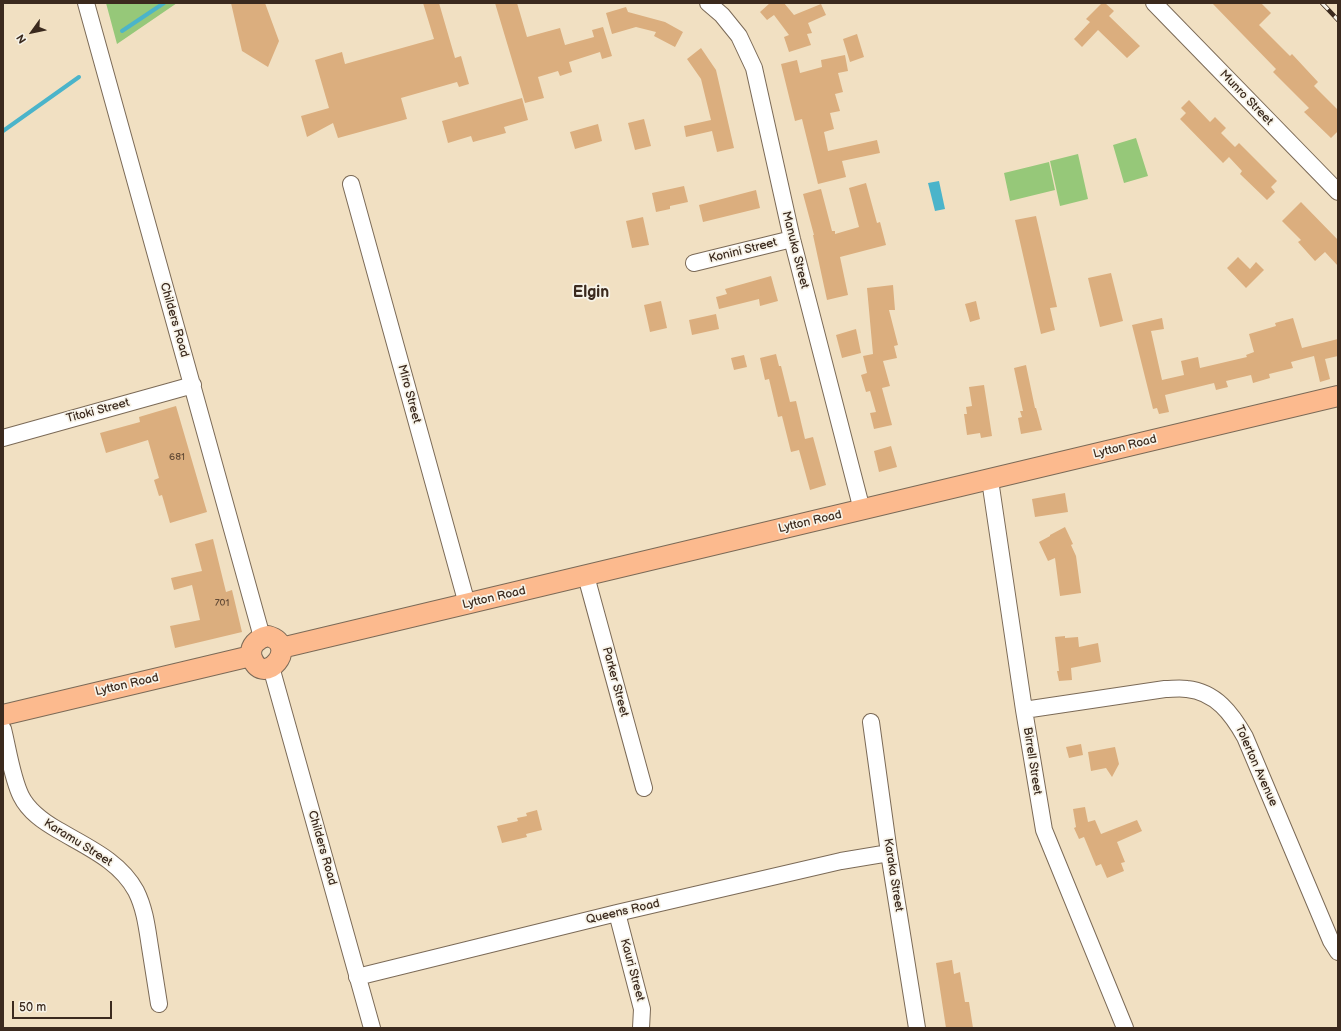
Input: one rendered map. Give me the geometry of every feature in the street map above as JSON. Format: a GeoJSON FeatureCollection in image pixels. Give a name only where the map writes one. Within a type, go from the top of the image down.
{"type":"FeatureCollection","features":[{"type":"Feature","properties":{"kind":"main road","name":"Lytton Road"},"geometry":{"type":"LineString","coordinates":[[281,648],[1338,396]]}},
{"type":"Feature","properties":{"kind":"main road"},"geometry":{"type":"LineString","coordinates":[[268,636],[274,638],[281,648],[281,656],[278,662],[271,667],[262,668],[256,665],[251,656],[255,642],[262,637],[268,636]]}},
{"type":"Feature","properties":{"kind":"main road","name":"Lytton Road"},"geometry":{"type":"LineString","coordinates":[[3,715],[251,656]]}},
{"type":"Feature","properties":{"kind":"street","name":"Childers Road"},"geometry":{"type":"LineString","coordinates":[[86,3],[262,637]]}},
{"type":"Feature","properties":{"kind":"street","name":"Manuka Street"},"geometry":{"type":"LineString","coordinates":[[708,3],[722,14],[739,36],[754,68],[792,239],[862,510]]}},
{"type":"Feature","properties":{"kind":"street","name":"Munro Street"},"geometry":{"type":"LineString","coordinates":[[1154,3],[1338,192]]}},
{"type":"Feature","properties":{"kind":"street","name":"Miro Street"},"geometry":{"type":"LineString","coordinates":[[351,184],[467,604]]}},
{"type":"Feature","properties":{"kind":"street","name":"Konini Street"},"geometry":{"type":"LineString","coordinates":[[694,264],[792,239]]}},
{"type":"Feature","properties":{"kind":"street","name":"Titoki Street"},"geometry":{"type":"LineString","coordinates":[[3,438],[192,385]]}},
{"type":"Feature","properties":{"kind":"street","name":"Birrell Street"},"geometry":{"type":"LineString","coordinates":[[990,480],[1024,710],[1044,830],[1125,1028]]}},
{"type":"Feature","properties":{"kind":"street","name":"Parker Street"},"geometry":{"type":"LineString","coordinates":[[586,576],[644,788]]}},
{"type":"Feature","properties":{"kind":"street","name":"Childers Road"},"geometry":{"type":"LineString","coordinates":[[271,667],[372,1028]]}},
{"type":"Feature","properties":{"kind":"street","name":"Tolerton Avenue"},"geometry":{"type":"LineString","coordinates":[[1024,710],[1165,689],[1187,689],[1204,693],[1221,703],[1234,717],[1245,737],[1338,952]]}},
{"type":"Feature","properties":{"kind":"street","name":"Karaka Street"},"geometry":{"type":"LineString","coordinates":[[871,722],[889,853],[917,1028]]}},
{"type":"Feature","properties":{"kind":"street","name":"Karamu Street"},"geometry":{"type":"LineString","coordinates":[[3,729],[16,784],[21,797],[28,808],[47,824],[113,864],[126,877],[136,891],[147,923],[159,1004]]}},
{"type":"Feature","properties":{"kind":"street","name":"Queens Road"},"geometry":{"type":"LineString","coordinates":[[358,977],[617,913],[841,861],[889,853]]}},
{"type":"Feature","properties":{"kind":"street","name":"Kauri Street"},"geometry":{"type":"LineString","coordinates":[[617,913],[642,1009],[641,1028]]}},
{"type":"Feature","properties":{"kind":"green space"},"geometry":{"type":"Polygon","coordinates":[[[106,3],[177,3],[117,44],[106,3]]]}},
{"type":"Feature","properties":{"kind":"green space"},"geometry":{"type":"Polygon","coordinates":[[[1136,138],[1148,176],[1124,183],[1113,145],[1136,138]]]}},
{"type":"Feature","properties":{"kind":"green space"},"geometry":{"type":"Polygon","coordinates":[[[1078,154],[1088,199],[1060,206],[1050,161],[1078,154]]]}},
{"type":"Feature","properties":{"kind":"green space"},"geometry":{"type":"Polygon","coordinates":[[[1049,162],[1055,190],[1010,201],[1004,173],[1049,162]]]}},
{"type":"Feature","properties":{"kind":"water"},"geometry":{"type":"Polygon","coordinates":[[[939,181],[945,209],[935,211],[928,183],[939,181]]]}},
{"type":"Feature","properties":{"kind":"building"},"geometry":{"type":"Polygon","coordinates":[[[231,3],[265,3],[279,41],[268,67],[242,51],[231,3]]]}},
{"type":"Feature","properties":{"kind":"building"},"geometry":{"type":"Polygon","coordinates":[[[423,3],[439,3],[455,58],[461,56],[469,84],[459,87],[457,82],[401,98],[407,119],[338,138],[333,123],[307,137],[301,116],[329,108],[315,60],[342,52],[345,64],[434,39],[423,3]]]}},
{"type":"Feature","properties":{"kind":"building"},"geometry":{"type":"Polygon","coordinates":[[[495,3],[517,3],[527,37],[560,28],[565,45],[594,37],[592,30],[603,27],[612,56],[602,59],[600,52],[569,62],[572,72],[560,76],[558,71],[538,77],[544,98],[525,103],[495,3]]]}},
{"type":"Feature","properties":{"kind":"building"},"geometry":{"type":"Polygon","coordinates":[[[770,3],[784,3],[794,15],[821,4],[826,15],[808,23],[812,33],[807,34],[811,45],[789,52],[784,37],[789,35],[774,15],[767,20],[760,12],[770,3]]]}},
{"type":"Feature","properties":{"kind":"building"},"geometry":{"type":"Polygon","coordinates":[[[1102,3],[1105,3],[1114,11],[1109,16],[1140,46],[1127,58],[1098,30],[1082,47],[1074,39],[1090,22],[1086,19],[1102,3]]]}},
{"type":"Feature","properties":{"kind":"building"},"geometry":{"type":"Polygon","coordinates":[[[1212,3],[1261,3],[1271,13],[1259,25],[1290,56],[1292,54],[1318,82],[1314,86],[1338,110],[1338,131],[1331,138],[1304,112],[1309,108],[1273,72],[1276,69],[1212,3]]]}},
{"type":"Feature","properties":{"kind":"building"},"geometry":{"type":"Polygon","coordinates":[[[626,7],[628,12],[665,22],[683,32],[675,47],[654,36],[656,32],[636,27],[612,34],[606,13],[626,7]]]}},
{"type":"Feature","properties":{"kind":"building"},"geometry":{"type":"Polygon","coordinates":[[[857,34],[864,57],[850,62],[843,39],[857,34]]]}},
{"type":"Feature","properties":{"kind":"building"},"geometry":{"type":"Polygon","coordinates":[[[701,48],[716,70],[734,148],[717,152],[712,131],[686,137],[684,126],[711,120],[701,79],[687,59],[701,48]]]}},
{"type":"Feature","properties":{"kind":"building"},"geometry":{"type":"Polygon","coordinates":[[[845,55],[848,71],[838,73],[843,92],[835,94],[840,111],[830,113],[834,129],[824,132],[828,151],[877,140],[880,153],[842,161],[846,177],[818,184],[802,119],[795,121],[781,64],[797,60],[800,73],[822,67],[821,60],[845,55]]]}},
{"type":"Feature","properties":{"kind":"building"},"geometry":{"type":"Polygon","coordinates":[[[522,98],[528,120],[504,127],[506,133],[473,142],[471,136],[448,143],[442,121],[522,98]]]}},
{"type":"Feature","properties":{"kind":"building"},"geometry":{"type":"Polygon","coordinates":[[[1189,100],[1210,122],[1215,117],[1226,128],[1221,133],[1235,147],[1239,143],[1277,181],[1271,187],[1275,192],[1267,200],[1240,174],[1242,171],[1229,157],[1223,163],[1180,119],[1186,113],[1181,108],[1189,100]]]}},
{"type":"Feature","properties":{"kind":"building"},"geometry":{"type":"Polygon","coordinates":[[[644,119],[651,146],[635,150],[628,123],[644,119]]]}},
{"type":"Feature","properties":{"kind":"building"},"geometry":{"type":"Polygon","coordinates":[[[598,124],[602,141],[575,149],[570,132],[598,124]]]}},
{"type":"Feature","properties":{"kind":"building"},"geometry":{"type":"Polygon","coordinates":[[[866,183],[877,223],[880,222],[886,245],[840,257],[848,295],[827,300],[814,235],[803,194],[821,189],[832,231],[835,231],[835,234],[859,227],[849,188],[866,183]]]}},
{"type":"Feature","properties":{"kind":"building"},"geometry":{"type":"Polygon","coordinates":[[[684,186],[688,202],[670,206],[670,209],[656,212],[652,193],[684,186]]]}},
{"type":"Feature","properties":{"kind":"building"},"geometry":{"type":"Polygon","coordinates":[[[756,190],[760,208],[703,222],[699,205],[756,190]]]}},
{"type":"Feature","properties":{"kind":"building"},"geometry":{"type":"Polygon","coordinates":[[[1301,202],[1338,240],[1338,266],[1325,252],[1315,261],[1298,242],[1301,240],[1282,221],[1301,202]]]}},
{"type":"Feature","properties":{"kind":"building"},"geometry":{"type":"Polygon","coordinates":[[[1036,216],[1057,307],[1050,308],[1055,330],[1041,334],[1015,220],[1036,216]]]}},
{"type":"Feature","properties":{"kind":"building"},"geometry":{"type":"Polygon","coordinates":[[[643,217],[649,245],[632,248],[626,221],[643,217]]]}},
{"type":"Feature","properties":{"kind":"building"},"geometry":{"type":"Polygon","coordinates":[[[1238,257],[1250,269],[1256,262],[1264,270],[1246,288],[1227,268],[1238,257]]]}},
{"type":"Feature","properties":{"kind":"building"},"geometry":{"type":"Polygon","coordinates":[[[1111,273],[1123,321],[1100,327],[1088,278],[1111,273]]]}},
{"type":"Feature","properties":{"kind":"building"},"geometry":{"type":"Polygon","coordinates":[[[771,276],[778,301],[760,306],[759,299],[719,309],[716,297],[727,294],[725,289],[771,276]]]}},
{"type":"Feature","properties":{"kind":"building"},"geometry":{"type":"Polygon","coordinates":[[[893,285],[895,310],[889,310],[898,345],[894,346],[897,358],[883,361],[890,386],[882,388],[892,425],[874,429],[870,413],[876,412],[870,391],[866,392],[861,375],[867,373],[863,356],[873,354],[867,288],[893,285]]]}},
{"type":"Feature","properties":{"kind":"building"},"geometry":{"type":"Polygon","coordinates":[[[661,301],[667,328],[650,332],[644,305],[661,301]]]}},
{"type":"Feature","properties":{"kind":"building"},"geometry":{"type":"Polygon","coordinates":[[[976,301],[980,319],[970,322],[965,304],[976,301]]]}},
{"type":"Feature","properties":{"kind":"building"},"geometry":{"type":"Polygon","coordinates":[[[716,314],[719,329],[692,335],[689,320],[716,314]]]}},
{"type":"Feature","properties":{"kind":"building"},"geometry":{"type":"Polygon","coordinates":[[[1162,318],[1164,329],[1151,331],[1162,380],[1184,375],[1181,361],[1198,357],[1200,368],[1247,357],[1246,355],[1254,352],[1249,334],[1276,326],[1275,323],[1293,318],[1302,348],[1338,339],[1338,356],[1325,359],[1330,379],[1320,382],[1314,356],[1291,362],[1293,368],[1269,374],[1270,378],[1253,383],[1251,375],[1226,381],[1228,387],[1216,390],[1214,383],[1165,395],[1169,412],[1159,414],[1157,408],[1153,409],[1132,325],[1162,318]]]}},
{"type":"Feature","properties":{"kind":"building"},"geometry":{"type":"Polygon","coordinates":[[[856,329],[861,353],[842,358],[836,335],[856,329]]]}},
{"type":"Feature","properties":{"kind":"building"},"geometry":{"type":"Polygon","coordinates":[[[776,354],[779,366],[781,366],[790,402],[796,401],[805,439],[813,437],[826,485],[810,490],[799,450],[791,452],[782,416],[778,417],[769,379],[765,380],[760,358],[776,354]]]}},
{"type":"Feature","properties":{"kind":"building"},"geometry":{"type":"Polygon","coordinates":[[[744,355],[747,367],[734,370],[731,358],[744,355]]]}},
{"type":"Feature","properties":{"kind":"building"},"geometry":{"type":"Polygon","coordinates":[[[1026,365],[1035,408],[1042,430],[1021,434],[1018,418],[1022,417],[1020,411],[1023,411],[1014,368],[1026,365]]]}},
{"type":"Feature","properties":{"kind":"building"},"geometry":{"type":"Polygon","coordinates":[[[984,385],[992,436],[981,438],[980,433],[967,435],[964,414],[967,414],[966,407],[972,406],[969,387],[984,385]]]}},
{"type":"Feature","properties":{"kind":"building"},"geometry":{"type":"Polygon","coordinates":[[[176,406],[207,512],[170,523],[162,495],[159,496],[154,480],[159,478],[148,440],[106,453],[100,433],[140,422],[139,417],[176,406]]]}},
{"type":"Feature","properties":{"kind":"building"},"geometry":{"type":"Polygon","coordinates":[[[891,446],[897,467],[879,472],[874,451],[891,446]]]}},
{"type":"Feature","properties":{"kind":"building"},"geometry":{"type":"Polygon","coordinates":[[[1065,493],[1068,512],[1035,517],[1032,499],[1065,493]]]}},
{"type":"Feature","properties":{"kind":"building"},"geometry":{"type":"Polygon","coordinates":[[[1065,527],[1073,544],[1071,545],[1076,556],[1081,593],[1060,596],[1055,558],[1048,561],[1039,542],[1065,527]]]}},
{"type":"Feature","properties":{"kind":"building"},"geometry":{"type":"Polygon","coordinates":[[[213,539],[226,592],[232,590],[242,632],[175,648],[170,626],[200,620],[192,585],[174,590],[171,578],[202,571],[195,544],[213,539]]]}},
{"type":"Feature","properties":{"kind":"building"},"geometry":{"type":"Polygon","coordinates":[[[1065,636],[1065,638],[1078,637],[1079,647],[1098,643],[1101,662],[1071,668],[1072,680],[1059,681],[1055,637],[1065,636]]]}},
{"type":"Feature","properties":{"kind":"building"},"geometry":{"type":"Polygon","coordinates":[[[1081,744],[1083,755],[1069,758],[1066,747],[1081,744]]]}},
{"type":"Feature","properties":{"kind":"building"},"geometry":{"type":"Polygon","coordinates":[[[1115,747],[1119,764],[1112,777],[1106,768],[1091,771],[1088,752],[1115,747]]]}},
{"type":"Feature","properties":{"kind":"building"},"geometry":{"type":"Polygon","coordinates":[[[1085,807],[1088,822],[1095,820],[1101,834],[1137,820],[1142,831],[1117,842],[1125,862],[1121,863],[1124,871],[1107,878],[1101,864],[1096,866],[1084,837],[1079,839],[1074,828],[1076,827],[1073,809],[1085,807]]]}},
{"type":"Feature","properties":{"kind":"building"},"geometry":{"type":"Polygon","coordinates":[[[537,810],[542,830],[526,834],[527,837],[502,843],[497,826],[518,821],[517,818],[527,816],[526,813],[537,810]]]}},
{"type":"Feature","properties":{"kind":"building"},"geometry":{"type":"Polygon","coordinates":[[[952,960],[954,974],[960,972],[965,1002],[969,1002],[973,1028],[946,1028],[936,963],[952,960]]]}},
{"type":"Feature","properties":{"kind":"waterway"},"geometry":{"type":"LineString","coordinates":[[122,31],[164,3]]}},
{"type":"Feature","properties":{"kind":"waterway"},"geometry":{"type":"LineString","coordinates":[[3,131],[79,77]]}},
{"type":"Feature","properties":{"kind":"railway"},"geometry":{"type":"LineString","coordinates":[[1322,3],[1338,20]]}},
{"type":"Feature","properties":{"kind":"district","name":"Elgin"},"geometry":{"type":"Point","coordinates":[591,293]}}]}
